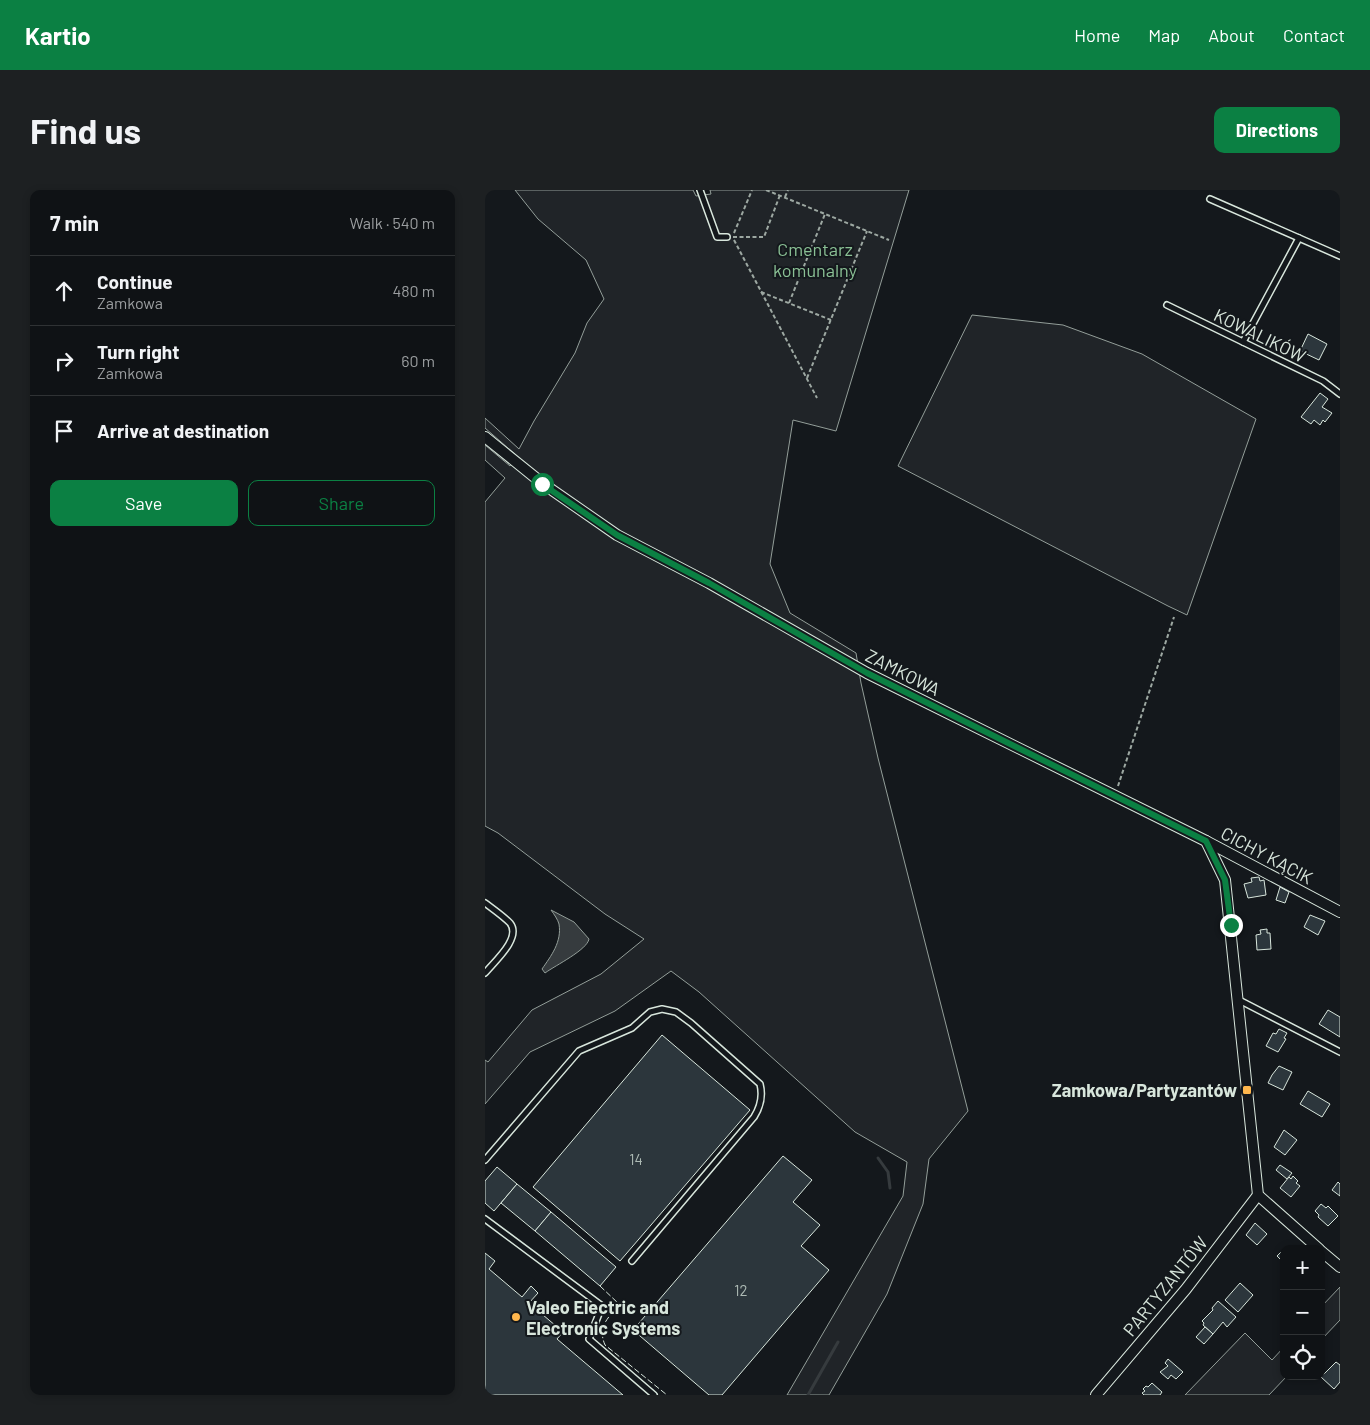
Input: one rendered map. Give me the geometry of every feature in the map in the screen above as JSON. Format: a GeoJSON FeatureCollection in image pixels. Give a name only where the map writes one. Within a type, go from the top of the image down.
{"type":"FeatureCollection","features":[{"type":"Feature","properties":{"kind":"street","name":"ZAMKOWA"},"geometry":{"type":"LineString","coordinates":[[485,438],[542,484],[617,535],[709,583],[867,673],[1206,841]]}},
{"type":"Feature","properties":{"kind":"street","name":"CICHY KĄCIK"},"geometry":{"type":"LineString","coordinates":[[1206,841],[1340,912]]}},
{"type":"Feature","properties":{"kind":"street"},"geometry":{"type":"LineString","coordinates":[[1206,841],[1225,880],[1258,1195],[1314,1245]]}},
{"type":"Feature","properties":{"kind":"street","name":"PARTYZANTÓW"},"geometry":{"type":"LineString","coordinates":[[1096,1395],[1186,1289],[1258,1195]]}},
{"type":"Feature","properties":{"kind":"street"},"geometry":{"type":"LineString","coordinates":[[1325,1254],[1340,1267]]}},
{"type":"Feature","properties":{"kind":"lane"},"geometry":{"type":"LineString","coordinates":[[700,190],[717,237],[730,237]]}},
{"type":"Feature","properties":{"kind":"lane"},"geometry":{"type":"LineString","coordinates":[[1211,199],[1340,256]]}},
{"type":"Feature","properties":{"kind":"lane"},"geometry":{"type":"LineString","coordinates":[[1243,342],[1299,238]]}},
{"type":"Feature","properties":{"kind":"lane","name":"KOWALIKÓW"},"geometry":{"type":"LineString","coordinates":[[1167,305],[1323,381],[1340,394]]}},
{"type":"Feature","properties":{"kind":"lane"},"geometry":{"type":"LineString","coordinates":[[485,903],[511,924],[513,931],[510,944],[485,973]]}},
{"type":"Feature","properties":{"kind":"lane"},"geometry":{"type":"LineString","coordinates":[[1239,1000],[1340,1052]]}},
{"type":"Feature","properties":{"kind":"lane"},"geometry":{"type":"LineString","coordinates":[[485,1160],[579,1051],[632,1028],[650,1012],[662,1009],[676,1012],[760,1084],[762,1093],[761,1104],[754,1117],[632,1261]]}},
{"type":"Feature","properties":{"kind":"lane"},"geometry":{"type":"LineString","coordinates":[[485,1219],[602,1306],[589,1339],[654,1395]]}},
{"type":"Feature","properties":{"kind":"path"},"geometry":{"type":"LineString","coordinates":[[730,237],[751,190]]}},
{"type":"Feature","properties":{"kind":"path"},"geometry":{"type":"LineString","coordinates":[[766,190],[889,240]]}},
{"type":"Feature","properties":{"kind":"path"},"geometry":{"type":"LineString","coordinates":[[785,197],[788,190]]}},
{"type":"Feature","properties":{"kind":"path"},"geometry":{"type":"LineString","coordinates":[[730,237],[763,238],[780,196]]}},
{"type":"Feature","properties":{"kind":"path"},"geometry":{"type":"LineString","coordinates":[[789,303],[825,214]]}},
{"type":"Feature","properties":{"kind":"path"},"geometry":{"type":"LineString","coordinates":[[807,378],[867,231]]}},
{"type":"Feature","properties":{"kind":"path"},"geometry":{"type":"LineString","coordinates":[[730,237],[817,398]]}},
{"type":"Feature","properties":{"kind":"path"},"geometry":{"type":"LineString","coordinates":[[761,292],[831,320]]}},
{"type":"Feature","properties":{"kind":"path"},"geometry":{"type":"LineString","coordinates":[[1115,795],[1174,617]]}},
{"type":"Feature","properties":{"kind":"green space","name":"Cmentarz komunalny"},"geometry":{"type":"Polygon","coordinates":[[[515,190],[693,190],[696,196],[711,194],[710,190],[909,190],[836,431],[793,420],[770,564],[790,613],[856,653],[878,758],[968,1111],[929,1159],[923,1204],[887,1294],[829,1395],[787,1395],[903,1196],[907,1162],[855,1132],[699,992],[671,971],[615,1011],[530,1052],[485,1104],[485,1060],[488,1062],[532,1010],[601,974],[644,939],[605,914],[498,833],[485,826],[485,502],[505,478],[485,460],[485,445],[510,466],[516,455],[485,428],[485,418],[519,449],[575,353],[587,323],[604,299],[586,260],[538,219],[515,190]]]}},
{"type":"Feature","properties":{"kind":"green space"},"geometry":{"type":"Polygon","coordinates":[[[972,315],[1063,325],[1142,354],[1256,419],[1187,615],[898,466],[972,315]]]}},
{"type":"Feature","properties":{"kind":"green space"},"geometry":{"type":"Polygon","coordinates":[[[1340,1287],[1340,1320],[1325,1336],[1325,1335],[1325,1303],[1340,1287]]]}},
{"type":"Feature","properties":{"kind":"green space"},"geometry":{"type":"Polygon","coordinates":[[[1245,1333],[1272,1360],[1280,1351],[1280,1380],[1283,1380],[1269,1395],[1185,1395],[1245,1333]]]}},
{"type":"Feature","properties":{"kind":"shaded area"},"geometry":{"type":"Polygon","coordinates":[[[551,910],[574,922],[589,939],[583,948],[545,973],[542,969],[555,948],[560,931],[556,917],[551,910]]]}},
{"type":"Feature","properties":{"kind":"building"},"geometry":{"type":"Polygon","coordinates":[[[1308,334],[1327,344],[1319,360],[1300,351],[1308,334]]]}},
{"type":"Feature","properties":{"kind":"building"},"geometry":{"type":"Polygon","coordinates":[[[1320,393],[1328,399],[1322,407],[1332,413],[1320,425],[1314,420],[1311,424],[1301,417],[1320,393]]]}},
{"type":"Feature","properties":{"kind":"building"},"geometry":{"type":"Polygon","coordinates":[[[1259,877],[1260,881],[1264,880],[1266,895],[1248,898],[1244,884],[1252,882],[1251,878],[1259,877]]]}},
{"type":"Feature","properties":{"kind":"building"},"geometry":{"type":"Polygon","coordinates":[[[1280,887],[1289,892],[1285,903],[1276,900],[1280,887]]]}},
{"type":"Feature","properties":{"kind":"building"},"geometry":{"type":"Polygon","coordinates":[[[1310,915],[1325,921],[1318,935],[1304,927],[1310,915]]]}},
{"type":"Feature","properties":{"kind":"building"},"geometry":{"type":"Polygon","coordinates":[[[1267,929],[1267,933],[1270,933],[1271,949],[1257,950],[1256,935],[1261,934],[1260,930],[1267,929]]]}},
{"type":"Feature","properties":{"kind":"building"},"geometry":{"type":"Polygon","coordinates":[[[1328,1010],[1340,1017],[1340,1037],[1319,1024],[1328,1010]]]}},
{"type":"Feature","properties":{"kind":"building"},"geometry":{"type":"Polygon","coordinates":[[[1279,1029],[1287,1033],[1284,1038],[1286,1039],[1278,1052],[1266,1046],[1273,1033],[1276,1034],[1279,1029]]]}},
{"type":"Feature","properties":{"kind":"building"},"geometry":{"type":"Polygon","coordinates":[[[662,1035],[750,1110],[620,1261],[533,1187],[662,1035]]]}},
{"type":"Feature","properties":{"kind":"building"},"geometry":{"type":"Polygon","coordinates":[[[1279,1066],[1292,1072],[1283,1090],[1268,1083],[1279,1066]]]}},
{"type":"Feature","properties":{"kind":"building"},"geometry":{"type":"Polygon","coordinates":[[[1308,1091],[1330,1104],[1322,1117],[1300,1104],[1308,1091]]]}},
{"type":"Feature","properties":{"kind":"building"},"geometry":{"type":"Polygon","coordinates":[[[1284,1130],[1297,1140],[1285,1155],[1274,1147],[1284,1130]]]}},
{"type":"Feature","properties":{"kind":"building"},"geometry":{"type":"Polygon","coordinates":[[[783,1156],[812,1180],[793,1202],[820,1225],[801,1246],[829,1270],[722,1395],[709,1395],[633,1330],[783,1156]]]}},
{"type":"Feature","properties":{"kind":"building"},"geometry":{"type":"Polygon","coordinates":[[[1280,1165],[1292,1173],[1287,1179],[1276,1170],[1280,1165]]]}},
{"type":"Feature","properties":{"kind":"building"},"geometry":{"type":"Polygon","coordinates":[[[497,1167],[517,1184],[494,1211],[485,1203],[485,1181],[497,1167]]]}},
{"type":"Feature","properties":{"kind":"building"},"geometry":{"type":"Polygon","coordinates":[[[1293,1176],[1298,1181],[1296,1183],[1300,1186],[1291,1197],[1280,1188],[1289,1177],[1291,1179],[1293,1176]]]}},
{"type":"Feature","properties":{"kind":"building"},"geometry":{"type":"Polygon","coordinates":[[[1338,1182],[1340,1184],[1340,1196],[1332,1190],[1338,1182]]]}},
{"type":"Feature","properties":{"kind":"building"},"geometry":{"type":"Polygon","coordinates":[[[517,1184],[551,1212],[535,1231],[501,1203],[517,1184]]]}},
{"type":"Feature","properties":{"kind":"building"},"geometry":{"type":"Polygon","coordinates":[[[1321,1204],[1326,1208],[1328,1206],[1338,1216],[1328,1226],[1318,1217],[1319,1215],[1315,1211],[1321,1204]]]}},
{"type":"Feature","properties":{"kind":"building"},"geometry":{"type":"Polygon","coordinates":[[[551,1212],[616,1267],[600,1286],[535,1231],[551,1212]]]}},
{"type":"Feature","properties":{"kind":"building"},"geometry":{"type":"Polygon","coordinates":[[[1255,1223],[1267,1234],[1257,1245],[1246,1235],[1255,1223]]]}},
{"type":"Feature","properties":{"kind":"building","name":"Valeo Electric and Electronic Systems"},"geometry":{"type":"Polygon","coordinates":[[[485,1253],[495,1261],[489,1269],[522,1297],[531,1286],[538,1293],[529,1303],[563,1332],[557,1339],[623,1395],[485,1395],[485,1253]]]}},
{"type":"Feature","properties":{"kind":"building"},"geometry":{"type":"Polygon","coordinates":[[[1240,1283],[1253,1295],[1238,1312],[1225,1300],[1240,1283]]]}},
{"type":"Feature","properties":{"kind":"building"},"geometry":{"type":"Polygon","coordinates":[[[1218,1301],[1236,1317],[1227,1327],[1223,1322],[1213,1334],[1203,1325],[1202,1321],[1213,1310],[1212,1308],[1218,1301]]]}},
{"type":"Feature","properties":{"kind":"building"},"geometry":{"type":"Polygon","coordinates":[[[1205,1327],[1213,1334],[1204,1344],[1196,1337],[1205,1327]]]}},
{"type":"Feature","properties":{"kind":"building"},"geometry":{"type":"Polygon","coordinates":[[[1168,1359],[1183,1372],[1176,1379],[1171,1375],[1168,1379],[1160,1372],[1168,1366],[1165,1363],[1168,1359]]]}},
{"type":"Feature","properties":{"kind":"building"},"geometry":{"type":"Polygon","coordinates":[[[1336,1362],[1340,1365],[1340,1382],[1334,1389],[1324,1380],[1325,1373],[1336,1362]]]}},
{"type":"Feature","properties":{"kind":"building"},"geometry":{"type":"Polygon","coordinates":[[[1152,1383],[1162,1392],[1160,1395],[1144,1395],[1142,1393],[1145,1391],[1143,1389],[1152,1383]]]}},
{"type":"Feature","properties":{"kind":"waterway"},"geometry":{"type":"LineString","coordinates":[[878,1158],[888,1172],[890,1188]]}},
{"type":"Feature","properties":{"kind":"waterway"},"geometry":{"type":"LineString","coordinates":[[808,1395],[838,1342]]}},
{"type":"Feature","properties":{"kind":"fence"},"geometry":{"type":"LineString","coordinates":[[600,1286],[619,1304],[603,1328],[602,1333],[605,1345],[667,1395]]}},
{"type":"Feature","properties":{"kind":"place","name":"Zamkowa/Partyzantów"},"geometry":{"type":"Point","coordinates":[1247,1090]}},
{"type":"Feature","properties":{"kind":"place","name":"Valeo Electric and Electronic Systems"},"geometry":{"type":"Point","coordinates":[516,1317]}},
{"type":"Feature","properties":{"kind":"route"},"geometry":{"type":"LineString","coordinates":[[542,484],[617,535],[709,583],[867,673],[1206,841],[1225,880],[1231,925]]}}]}
